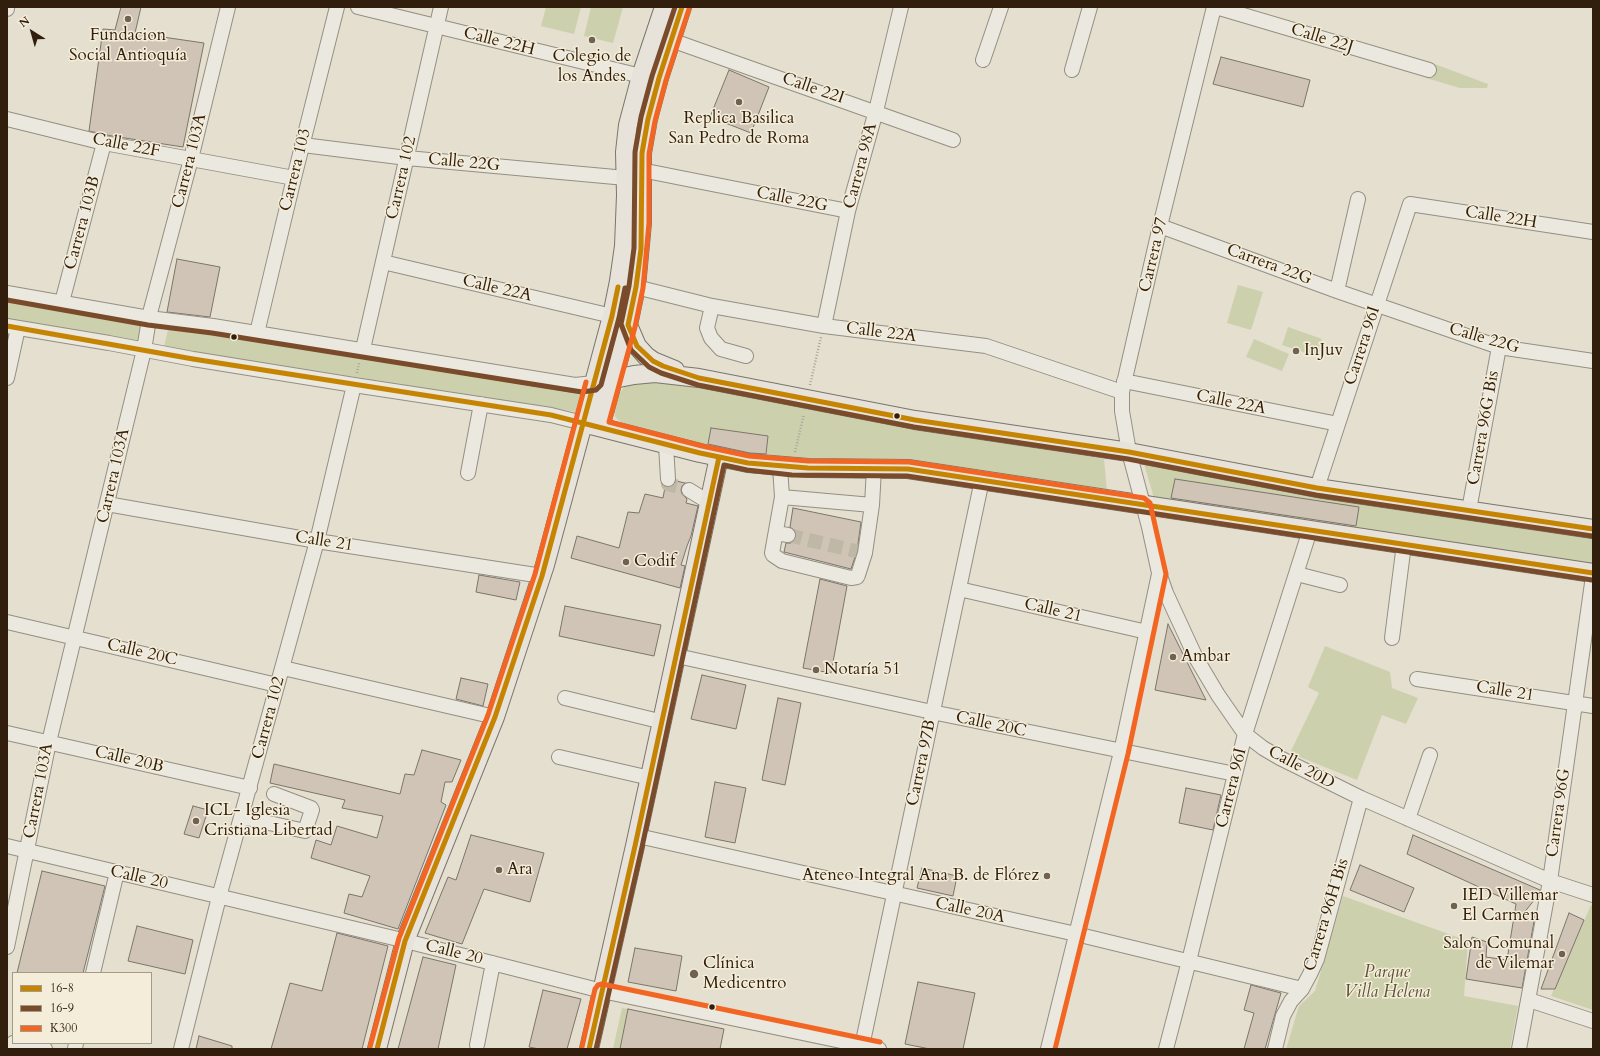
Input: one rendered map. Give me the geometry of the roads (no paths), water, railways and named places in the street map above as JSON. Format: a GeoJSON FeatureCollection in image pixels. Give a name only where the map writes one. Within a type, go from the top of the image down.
{"type":"FeatureCollection","features":[{"type":"Feature","properties":{"kind":"main road"},"geometry":{"type":"LineString","coordinates":[[377,1049],[406,941],[494,717],[591,425],[613,379],[628,325],[636,287],[641,249],[642,223],[633,174],[625,152],[628,125],[641,76],[664,7]]}},
{"type":"Feature","properties":{"kind":"main road"},"geometry":{"type":"LineString","coordinates":[[591,425],[594,382],[612,316],[619,281],[633,174],[642,153],[648,119],[682,7]]}},
{"type":"Feature","properties":{"kind":"main road"},"geometry":{"type":"LineString","coordinates":[[628,325],[637,346],[653,361],[663,366],[699,378]]}},
{"type":"Feature","properties":{"kind":"main road"},"geometry":{"type":"LineString","coordinates":[[594,382],[655,373],[699,378],[915,420],[1129,452],[1317,488],[1593,529]]}},
{"type":"Feature","properties":{"kind":"main road"},"geometry":{"type":"LineString","coordinates":[[591,425],[666,445],[719,457],[780,467],[908,469],[1593,573]]}},
{"type":"Feature","properties":{"kind":"main road"},"geometry":{"type":"LineString","coordinates":[[589,1049],[638,836],[719,457]]}},
{"type":"Feature","properties":{"kind":"street","name":"Carrera 103A"},"geometry":{"type":"LineString","coordinates":[[7,947],[49,742],[144,350],[149,318],[192,159],[228,7]]}},
{"type":"Feature","properties":{"kind":"street","name":"Carrera 103"},"geometry":{"type":"LineString","coordinates":[[257,333],[337,7]]}},
{"type":"Feature","properties":{"kind":"street","name":"Calle 22H"},"geometry":{"type":"LineString","coordinates":[[358,7],[641,76]]}},
{"type":"Feature","properties":{"kind":"street","name":"Carrera 102"},"geometry":{"type":"LineString","coordinates":[[363,349],[441,7]]}},
{"type":"Feature","properties":{"kind":"street","name":"Carrera 98A"},"geometry":{"type":"LineString","coordinates":[[824,326],[848,210],[876,111],[901,7]]}},
{"type":"Feature","properties":{"kind":"street"},"geometry":{"type":"LineString","coordinates":[[983,60],[1001,7]]}},
{"type":"Feature","properties":{"kind":"street"},"geometry":{"type":"LineString","coordinates":[[1072,70],[1090,7]]}},
{"type":"Feature","properties":{"kind":"street","name":"Calle 22J"},"geometry":{"type":"LineString","coordinates":[[1221,8],[1429,70]]}},
{"type":"Feature","properties":{"kind":"street","name":"Carrera 97"},"geometry":{"type":"LineString","coordinates":[[1143,505],[1129,452],[1122,411],[1123,386],[1160,226],[1221,8]]}},
{"type":"Feature","properties":{"kind":"street","name":"Calle 22I"},"geometry":{"type":"LineString","coordinates":[[671,40],[876,111],[953,140]]}},
{"type":"Feature","properties":{"kind":"street","name":"Calle 22F"},"geometry":{"type":"LineString","coordinates":[[7,119],[104,143],[294,178]]}},
{"type":"Feature","properties":{"kind":"street","name":"Carrera 103B"},"geometry":{"type":"LineString","coordinates":[[62,302],[104,143]]}},
{"type":"Feature","properties":{"kind":"street","name":"Calle 22G"},"geometry":{"type":"LineString","coordinates":[[303,145],[407,158],[633,174],[848,210]]}},
{"type":"Feature","properties":{"kind":"street"},"geometry":{"type":"LineString","coordinates":[[1337,291],[1358,199]]}},
{"type":"Feature","properties":{"kind":"street","name":"Calle 22H"},"geometry":{"type":"LineString","coordinates":[[1410,204],[1593,232]]}},
{"type":"Feature","properties":{"kind":"street","name":"Carrera 96I"},"geometry":{"type":"LineString","coordinates":[[1317,488],[1410,204]]}},
{"type":"Feature","properties":{"kind":"street","name":"Carrera 22G"},"geometry":{"type":"LineString","coordinates":[[1160,226],[1377,305]]}},
{"type":"Feature","properties":{"kind":"street","name":"Calle 22A"},"geometry":{"type":"LineString","coordinates":[[383,262],[612,316]]}},
{"type":"Feature","properties":{"kind":"street","name":"Calle 22A"},"geometry":{"type":"LineString","coordinates":[[636,287],[712,306],[824,326],[986,346],[1123,386],[1338,424]]}},
{"type":"Feature","properties":{"kind":"street"},"geometry":{"type":"LineString","coordinates":[[7,294],[62,302],[149,318],[363,349],[575,385],[594,382]]}},
{"type":"Feature","properties":{"kind":"street","name":"Calle 22G"},"geometry":{"type":"LineString","coordinates":[[1377,305],[1499,346],[1593,361]]}},
{"type":"Feature","properties":{"kind":"street"},"geometry":{"type":"LineString","coordinates":[[712,306],[707,328],[711,338],[721,349],[746,356]]}},
{"type":"Feature","properties":{"kind":"street"},"geometry":{"type":"LineString","coordinates":[[7,378],[12,327],[193,359],[551,415],[591,425]]}},
{"type":"Feature","properties":{"kind":"street","name":"Carrera 96G Bis"},"geometry":{"type":"LineString","coordinates":[[1469,510],[1499,346]]}},
{"type":"Feature","properties":{"kind":"street","name":"Carrera 102"},"geometry":{"type":"LineString","coordinates":[[182,1049],[220,897],[317,541],[354,385]]}},
{"type":"Feature","properties":{"kind":"street"},"geometry":{"type":"LineString","coordinates":[[468,473],[481,404]]}},
{"type":"Feature","properties":{"kind":"street"},"geometry":{"type":"LineString","coordinates":[[666,445],[668,479]]}},
{"type":"Feature","properties":{"kind":"street"},"geometry":{"type":"LineString","coordinates":[[780,467],[782,534],[772,553],[775,557],[782,561],[851,578],[857,577],[858,575],[863,552],[872,506],[874,468]]}},
{"type":"Feature","properties":{"kind":"street","name":"Carrera 97B"},"geometry":{"type":"LineString","coordinates":[[862,1046],[982,480]]}},
{"type":"Feature","properties":{"kind":"street"},"geometry":{"type":"LineString","coordinates":[[689,490],[710,502]]}},
{"type":"Feature","properties":{"kind":"street"},"geometry":{"type":"LineString","coordinates":[[782,497],[872,506]]}},
{"type":"Feature","properties":{"kind":"street","name":"Calle 21"},"geometry":{"type":"LineString","coordinates":[[107,504],[317,541],[542,576]]}},
{"type":"Feature","properties":{"kind":"street","name":"Calle 20D"},"geometry":{"type":"LineString","coordinates":[[1143,505],[1159,573],[1196,658],[1218,695],[1245,734],[1263,748],[1280,758],[1360,798],[1550,881],[1593,895]]}},
{"type":"Feature","properties":{"kind":"street","name":"Carrera 96I"},"geometry":{"type":"LineString","coordinates":[[1166,1049],[1245,734],[1310,530]]}},
{"type":"Feature","properties":{"kind":"street"},"geometry":{"type":"LineString","coordinates":[[1392,638],[1404,544]]}},
{"type":"Feature","properties":{"kind":"street"},"geometry":{"type":"LineString","coordinates":[[1048,1049],[1121,752],[1159,573]]}},
{"type":"Feature","properties":{"kind":"street"},"geometry":{"type":"LineString","coordinates":[[1297,574],[1340,585]]}},
{"type":"Feature","properties":{"kind":"street","name":"Carrera 96G"},"geometry":{"type":"LineString","coordinates":[[1519,1049],[1550,881],[1593,576]]}},
{"type":"Feature","properties":{"kind":"street","name":"Calle 21"},"geometry":{"type":"LineString","coordinates":[[959,589],[1147,632]]}},
{"type":"Feature","properties":{"kind":"street","name":"Calle 20C"},"geometry":{"type":"LineString","coordinates":[[7,622],[277,685]]}},
{"type":"Feature","properties":{"kind":"street","name":"Calle 20C"},"geometry":{"type":"LineString","coordinates":[[677,656],[1121,752],[1235,774]]}},
{"type":"Feature","properties":{"kind":"street"},"geometry":{"type":"LineString","coordinates":[[283,668],[494,717]]}},
{"type":"Feature","properties":{"kind":"street","name":"Calle 21"},"geometry":{"type":"LineString","coordinates":[[1417,679],[1593,706]]}},
{"type":"Feature","properties":{"kind":"street"},"geometry":{"type":"LineString","coordinates":[[565,698],[663,722]]}},
{"type":"Feature","properties":{"kind":"street","name":"Calle 20B"},"geometry":{"type":"LineString","coordinates":[[7,733],[250,788]]}},
{"type":"Feature","properties":{"kind":"street"},"geometry":{"type":"LineString","coordinates":[[1408,819],[1430,754]]}},
{"type":"Feature","properties":{"kind":"street"},"geometry":{"type":"LineString","coordinates":[[560,757],[650,778]]}},
{"type":"Feature","properties":{"kind":"street"},"geometry":{"type":"LineString","coordinates":[[242,817],[306,831],[312,810],[311,808],[274,794]]}},
{"type":"Feature","properties":{"kind":"street","name":"Carrera 96H Bis"},"geometry":{"type":"LineString","coordinates":[[1275,1049],[1283,1016],[1290,1001],[1302,989],[1317,959],[1360,798]]}},
{"type":"Feature","properties":{"kind":"street","name":"Calle 20A"},"geometry":{"type":"LineString","coordinates":[[638,836],[1076,934],[1302,989]]}},
{"type":"Feature","properties":{"kind":"street","name":"Calle 20"},"geometry":{"type":"LineString","coordinates":[[7,846],[406,941],[602,991],[826,1044],[862,1046],[879,1049]]}},
{"type":"Feature","properties":{"kind":"street"},"geometry":{"type":"LineString","coordinates":[[93,972],[117,872]]}},
{"type":"Feature","properties":{"kind":"street"},"geometry":{"type":"LineString","coordinates":[[477,1045],[493,963]]}},
{"type":"Feature","properties":{"kind":"street"},"geometry":{"type":"LineString","coordinates":[[1529,1000],[1593,1021]]}},
{"type":"Feature","properties":{"kind":"street"},"geometry":{"type":"LineString","coordinates":[[18,1044],[45,1049]]}},
{"type":"Feature","properties":{"kind":"tunnel"},"geometry":{"type":"LineString","coordinates":[[668,479],[668,484],[689,490]]}},
{"type":"Feature","properties":{"kind":"tunnel"},"geometry":{"type":"LineString","coordinates":[[788,535],[860,552]]}},
{"type":"Feature","properties":{"kind":"place","name":"Fundacion Social Antioquía"},"geometry":{"type":"Point","coordinates":[128,19]}},
{"type":"Feature","properties":{"kind":"place","name":"Colegio de los Andes"},"geometry":{"type":"Point","coordinates":[592,40]}},
{"type":"Feature","properties":{"kind":"place","name":"Replica Basilica San Pedro de Roma"},"geometry":{"type":"Point","coordinates":[739,102]}},
{"type":"Feature","properties":{"kind":"place","name":"InJuv"},"geometry":{"type":"Point","coordinates":[1296,351]}},
{"type":"Feature","properties":{"kind":"place","name":"Codif"},"geometry":{"type":"Point","coordinates":[626,562]}},
{"type":"Feature","properties":{"kind":"place","name":"Ambar"},"geometry":{"type":"Point","coordinates":[1173,657]}},
{"type":"Feature","properties":{"kind":"place","name":"Notaría 51"},"geometry":{"type":"Point","coordinates":[816,670]}},
{"type":"Feature","properties":{"kind":"place","name":"ICL- Iglesia Cristiana Libertad"},"geometry":{"type":"Point","coordinates":[196,821]}},
{"type":"Feature","properties":{"kind":"place","name":"Ara"},"geometry":{"type":"Point","coordinates":[499,870]}},
{"type":"Feature","properties":{"kind":"place","name":"Ateneo Integral Ana B. de Flórez"},"geometry":{"type":"Point","coordinates":[1047,876]}},
{"type":"Feature","properties":{"kind":"place","name":"IED Villemar El Carmen"},"geometry":{"type":"Point","coordinates":[1454,906]}},
{"type":"Feature","properties":{"kind":"place","name":"Salon Comunal de Vilemar"},"geometry":{"type":"Point","coordinates":[1562,954]}},
{"type":"Feature","properties":{"kind":"place","name":"Clínica Medicentro"},"geometry":{"type":"Point","coordinates":[694,974]}},
{"type":"Feature","properties":{"kind":"park label","name":"Parque Villa Helena"},"geometry":{"type":"Point","coordinates":[1387,983]}}]}
